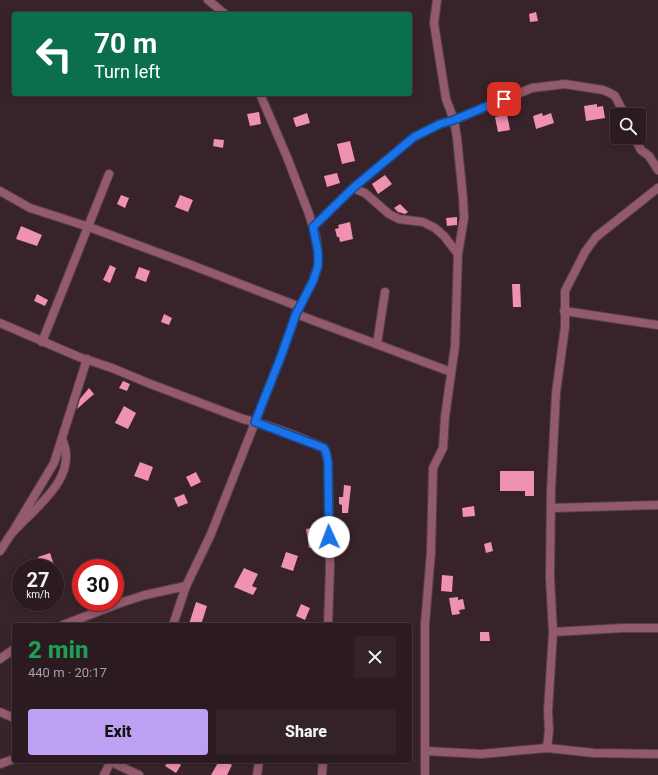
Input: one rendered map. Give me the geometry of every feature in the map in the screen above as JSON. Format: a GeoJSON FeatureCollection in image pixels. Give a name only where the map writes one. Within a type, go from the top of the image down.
{"type":"FeatureCollection","features":[{"type":"Feature","properties":{"kind":"street"},"geometry":{"type":"LineString","coordinates":[[208,0],[223,12]]}},
{"type":"Feature","properties":{"kind":"street"},"geometry":{"type":"LineString","coordinates":[[425,775],[425,624],[431,552],[432,468],[443,448],[445,418],[455,346],[458,254],[464,218],[457,138],[454,120],[446,99],[434,23],[437,0]]}},
{"type":"Feature","properties":{"kind":"street"},"geometry":{"type":"LineString","coordinates":[[313,227],[353,188],[414,137],[440,124],[454,120],[532,88],[565,84],[603,90],[614,96],[621,108]]}},
{"type":"Feature","properties":{"kind":"street"},"geometry":{"type":"LineString","coordinates":[[173,623],[186,586],[211,534],[298,311],[313,281],[318,266],[318,252],[313,227],[287,156],[261,96]]}},
{"type":"Feature","properties":{"kind":"street"},"geometry":{"type":"LineString","coordinates":[[638,144],[641,150],[649,156],[658,170]]}},
{"type":"Feature","properties":{"kind":"street"},"geometry":{"type":"LineString","coordinates":[[42,342],[110,174]]}},
{"type":"Feature","properties":{"kind":"street"},"geometry":{"type":"LineString","coordinates":[[353,188],[365,193],[389,214],[400,218],[423,222],[435,228],[444,236],[458,254]]}},
{"type":"Feature","properties":{"kind":"street"},"geometry":{"type":"LineString","coordinates":[[547,748],[553,632],[550,578],[551,491],[556,393],[565,327],[565,291],[590,245],[604,230],[658,188]]}},
{"type":"Feature","properties":{"kind":"street"},"geometry":{"type":"LineString","coordinates":[[0,192],[30,208],[88,227],[186,263],[377,344],[451,372]]}},
{"type":"Feature","properties":{"kind":"street"},"geometry":{"type":"LineString","coordinates":[[377,344],[385,292]]}},
{"type":"Feature","properties":{"kind":"street"},"geometry":{"type":"LineString","coordinates":[[564,311],[658,325]]}},
{"type":"Feature","properties":{"kind":"street"},"geometry":{"type":"LineString","coordinates":[[0,323],[42,342],[237,417],[312,442],[324,448],[328,462],[330,568],[328,623]]}},
{"type":"Feature","properties":{"kind":"street"},"geometry":{"type":"LineString","coordinates":[[0,551],[12,534],[54,463],[87,359]]}},
{"type":"Feature","properties":{"kind":"street"},"geometry":{"type":"LineString","coordinates":[[12,534],[56,488],[62,477],[66,457],[62,439]]}},
{"type":"Feature","properties":{"kind":"street"},"geometry":{"type":"LineString","coordinates":[[551,508],[658,505]]}},
{"type":"Feature","properties":{"kind":"street"},"geometry":{"type":"LineString","coordinates":[[67,623],[130,600],[186,586]]}},
{"type":"Feature","properties":{"kind":"street"},"geometry":{"type":"LineString","coordinates":[[553,632],[623,628],[658,628]]}},
{"type":"Feature","properties":{"kind":"street"},"geometry":{"type":"LineString","coordinates":[[0,660],[12,651]]}},
{"type":"Feature","properties":{"kind":"street"},"geometry":{"type":"LineString","coordinates":[[0,712],[12,717]]}},
{"type":"Feature","properties":{"kind":"street"},"geometry":{"type":"LineString","coordinates":[[425,750],[481,754],[547,748],[594,753],[658,754]]}},
{"type":"Feature","properties":{"kind":"street"},"geometry":{"type":"LineString","coordinates":[[0,764],[12,760]]}},
{"type":"Feature","properties":{"kind":"street"},"geometry":{"type":"LineString","coordinates":[[104,775],[109,763]]}},
{"type":"Feature","properties":{"kind":"street"},"geometry":{"type":"LineString","coordinates":[[114,763],[139,775]]}},
{"type":"Feature","properties":{"kind":"street"},"geometry":{"type":"LineString","coordinates":[[258,775],[259,763]]}},
{"type":"Feature","properties":{"kind":"street"},"geometry":{"type":"LineString","coordinates":[[322,775],[323,763]]}},
{"type":"Feature","properties":{"kind":"building"},"geometry":{"type":"Polygon","coordinates":[[[536,12],[538,21],[530,22],[529,14],[536,12]]]}},
{"type":"Feature","properties":{"kind":"building"},"geometry":{"type":"Polygon","coordinates":[[[597,104],[597,107],[603,106],[605,118],[586,121],[584,106],[597,104]]]}},
{"type":"Feature","properties":{"kind":"building"},"geometry":{"type":"Polygon","coordinates":[[[259,112],[261,124],[250,126],[247,114],[259,112]]]}},
{"type":"Feature","properties":{"kind":"building"},"geometry":{"type":"Polygon","coordinates":[[[307,113],[310,123],[296,127],[293,118],[307,113]]]}},
{"type":"Feature","properties":{"kind":"building"},"geometry":{"type":"Polygon","coordinates":[[[542,113],[543,116],[551,113],[554,123],[536,129],[533,116],[542,113]]]}},
{"type":"Feature","properties":{"kind":"building"},"geometry":{"type":"Polygon","coordinates":[[[507,114],[510,130],[498,132],[495,117],[507,114]]]}},
{"type":"Feature","properties":{"kind":"building"},"geometry":{"type":"Polygon","coordinates":[[[214,139],[224,140],[223,148],[213,146],[214,139]]]}},
{"type":"Feature","properties":{"kind":"building"},"geometry":{"type":"Polygon","coordinates":[[[350,141],[355,161],[342,164],[337,144],[350,141]]]}},
{"type":"Feature","properties":{"kind":"building"},"geometry":{"type":"Polygon","coordinates":[[[337,173],[340,183],[327,187],[324,176],[337,173]]]}},
{"type":"Feature","properties":{"kind":"building"},"geometry":{"type":"Polygon","coordinates":[[[385,175],[392,184],[378,194],[372,184],[385,175]]]}},
{"type":"Feature","properties":{"kind":"building"},"geometry":{"type":"Polygon","coordinates":[[[121,195],[129,198],[125,208],[117,204],[121,195]]]}},
{"type":"Feature","properties":{"kind":"building"},"geometry":{"type":"Polygon","coordinates":[[[180,195],[193,200],[188,212],[175,207],[180,195]]]}},
{"type":"Feature","properties":{"kind":"building"},"geometry":{"type":"Polygon","coordinates":[[[400,204],[408,212],[405,214],[398,212],[394,208],[400,204]]]}},
{"type":"Feature","properties":{"kind":"building"},"geometry":{"type":"Polygon","coordinates":[[[457,217],[457,225],[447,226],[446,218],[457,217]]]}},
{"type":"Feature","properties":{"kind":"building"},"geometry":{"type":"Polygon","coordinates":[[[350,222],[353,239],[340,242],[335,229],[339,228],[338,225],[350,222]]]}},
{"type":"Feature","properties":{"kind":"building"},"geometry":{"type":"Polygon","coordinates":[[[21,226],[42,235],[37,246],[16,239],[21,226]]]}},
{"type":"Feature","properties":{"kind":"building"},"geometry":{"type":"Polygon","coordinates":[[[110,265],[116,268],[110,283],[103,280],[110,265]]]}},
{"type":"Feature","properties":{"kind":"building"},"geometry":{"type":"Polygon","coordinates":[[[139,267],[150,271],[146,282],[135,278],[139,267]]]}},
{"type":"Feature","properties":{"kind":"building"},"geometry":{"type":"Polygon","coordinates":[[[512,284],[520,284],[521,307],[513,307],[512,284]]]}},
{"type":"Feature","properties":{"kind":"building"},"geometry":{"type":"Polygon","coordinates":[[[37,294],[48,300],[45,306],[34,301],[37,294]]]}},
{"type":"Feature","properties":{"kind":"building"},"geometry":{"type":"Polygon","coordinates":[[[164,314],[172,318],[169,325],[161,322],[164,314]]]}},
{"type":"Feature","properties":{"kind":"building"},"geometry":{"type":"Polygon","coordinates":[[[123,381],[130,384],[127,391],[119,388],[123,381]]]}},
{"type":"Feature","properties":{"kind":"building"},"geometry":{"type":"Polygon","coordinates":[[[89,388],[94,394],[77,409],[80,399],[89,388]]]}},
{"type":"Feature","properties":{"kind":"building"},"geometry":{"type":"Polygon","coordinates":[[[124,406],[136,413],[128,429],[115,423],[124,406]]]}},
{"type":"Feature","properties":{"kind":"building"},"geometry":{"type":"Polygon","coordinates":[[[140,462],[153,467],[148,481],[134,476],[140,462]]]}},
{"type":"Feature","properties":{"kind":"building"},"geometry":{"type":"Polygon","coordinates":[[[500,471],[534,471],[534,496],[525,496],[525,491],[500,491],[500,471]]]}},
{"type":"Feature","properties":{"kind":"building"},"geometry":{"type":"Polygon","coordinates":[[[196,472],[201,482],[191,487],[186,477],[196,472]]]}},
{"type":"Feature","properties":{"kind":"building"},"geometry":{"type":"Polygon","coordinates":[[[344,485],[351,486],[348,513],[342,513],[342,505],[339,504],[339,497],[343,497],[344,485]]]}},
{"type":"Feature","properties":{"kind":"building"},"geometry":{"type":"Polygon","coordinates":[[[184,494],[188,503],[178,507],[174,498],[184,494]]]}},
{"type":"Feature","properties":{"kind":"building"},"geometry":{"type":"Polygon","coordinates":[[[474,506],[475,516],[463,517],[462,508],[474,506]]]}},
{"type":"Feature","properties":{"kind":"building"},"geometry":{"type":"Polygon","coordinates":[[[318,527],[321,546],[309,548],[306,529],[318,527]]]}},
{"type":"Feature","properties":{"kind":"building"},"geometry":{"type":"Polygon","coordinates":[[[491,542],[493,551],[486,553],[484,544],[491,542]]]}},
{"type":"Feature","properties":{"kind":"building"},"geometry":{"type":"Polygon","coordinates":[[[286,552],[298,556],[293,571],[281,567],[286,552]]]}},
{"type":"Feature","properties":{"kind":"building"},"geometry":{"type":"Polygon","coordinates":[[[50,553],[52,559],[39,559],[38,557],[50,553]]]}},
{"type":"Feature","properties":{"kind":"building"},"geometry":{"type":"Polygon","coordinates":[[[244,568],[258,574],[252,586],[257,588],[253,595],[234,587],[244,568]]]}},
{"type":"Feature","properties":{"kind":"building"},"geometry":{"type":"Polygon","coordinates":[[[442,575],[453,576],[452,592],[441,591],[442,575]]]}},
{"type":"Feature","properties":{"kind":"building"},"geometry":{"type":"Polygon","coordinates":[[[458,597],[458,600],[463,599],[465,609],[459,610],[460,614],[452,615],[449,598],[458,597]]]}},
{"type":"Feature","properties":{"kind":"building"},"geometry":{"type":"Polygon","coordinates":[[[196,602],[207,606],[202,623],[189,623],[196,602]]]}},
{"type":"Feature","properties":{"kind":"building"},"geometry":{"type":"Polygon","coordinates":[[[301,604],[310,608],[305,620],[296,616],[301,604]]]}},
{"type":"Feature","properties":{"kind":"building"},"geometry":{"type":"Polygon","coordinates":[[[480,632],[489,632],[490,641],[480,641],[480,632]]]}},
{"type":"Feature","properties":{"kind":"building"},"geometry":{"type":"Polygon","coordinates":[[[167,763],[178,763],[181,765],[176,773],[165,766],[167,763]]]}},
{"type":"Feature","properties":{"kind":"building"},"geometry":{"type":"Polygon","coordinates":[[[218,763],[228,763],[232,765],[227,775],[211,775],[218,763]]]}},
{"type":"Feature","properties":{"kind":"route"},"geometry":{"type":"LineString","coordinates":[[329,537],[328,462],[324,448],[312,442],[255,422],[296,314],[313,281],[318,266],[318,252],[313,227],[353,188],[389,156],[414,137],[440,124],[454,120],[504,99]]}}]}
